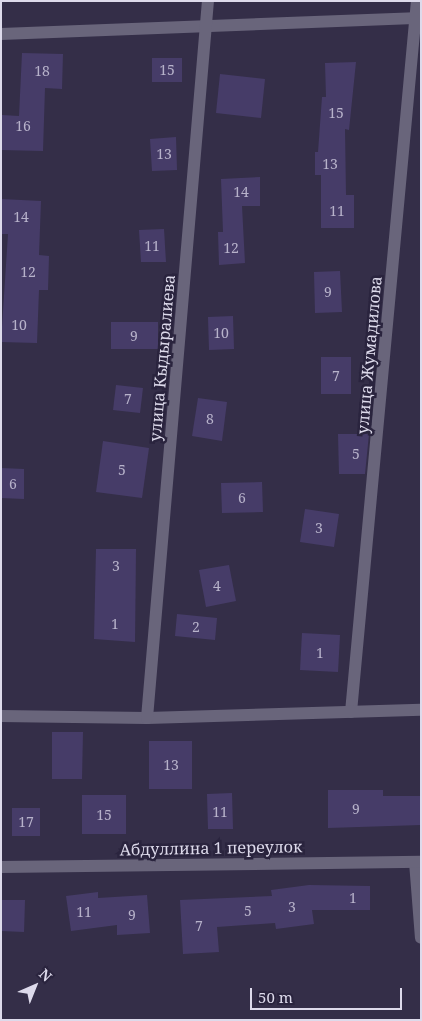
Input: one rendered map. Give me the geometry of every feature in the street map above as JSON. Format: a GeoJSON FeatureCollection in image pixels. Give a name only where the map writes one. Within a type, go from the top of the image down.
{"type":"FeatureCollection","features":[{"type":"Feature","properties":{"kind":"street","name":"улица Кыдыралиева"},"geometry":{"type":"LineString","coordinates":[[147,718],[208,1]]}},
{"type":"Feature","properties":{"kind":"street","name":"улица Жумадилова"},"geometry":{"type":"LineString","coordinates":[[351,712],[419,18],[417,1]]}},
{"type":"Feature","properties":{"kind":"street"},"geometry":{"type":"LineString","coordinates":[[1,34],[419,18]]}},
{"type":"Feature","properties":{"kind":"street"},"geometry":{"type":"LineString","coordinates":[[1,716],[147,718],[421,710]]}},
{"type":"Feature","properties":{"kind":"street"},"geometry":{"type":"LineString","coordinates":[[418,862],[421,938]]}},
{"type":"Feature","properties":{"kind":"street","name":"Абдуллина 1 переулок"},"geometry":{"type":"LineString","coordinates":[[1,867],[418,862]]}},
{"type":"Feature","properties":{"kind":"building"},"geometry":{"type":"Polygon","coordinates":[[[22,53],[63,54],[62,89],[45,88],[43,151],[1,150],[2,115],[19,116],[22,53]]]}},
{"type":"Feature","properties":{"kind":"building"},"geometry":{"type":"Polygon","coordinates":[[[152,58],[182,58],[182,82],[152,82],[152,58]]]}},
{"type":"Feature","properties":{"kind":"building"},"geometry":{"type":"Polygon","coordinates":[[[356,62],[349,130],[345,129],[346,195],[354,195],[354,228],[321,228],[321,175],[315,175],[315,152],[318,152],[322,97],[326,97],[325,63],[356,62]]]}},
{"type":"Feature","properties":{"kind":"building"},"geometry":{"type":"Polygon","coordinates":[[[220,74],[265,79],[261,118],[216,113],[220,74]]]}},
{"type":"Feature","properties":{"kind":"building"},"geometry":{"type":"Polygon","coordinates":[[[176,137],[177,170],[152,171],[150,139],[176,137]]]}},
{"type":"Feature","properties":{"kind":"building"},"geometry":{"type":"Polygon","coordinates":[[[260,177],[260,206],[242,206],[245,263],[219,265],[218,232],[223,232],[221,179],[260,177]]]}},
{"type":"Feature","properties":{"kind":"building"},"geometry":{"type":"Polygon","coordinates":[[[1,199],[41,201],[39,255],[49,256],[48,290],[39,290],[37,343],[1,342],[8,234],[1,234],[1,199]]]}},
{"type":"Feature","properties":{"kind":"building"},"geometry":{"type":"Polygon","coordinates":[[[164,229],[166,262],[141,262],[139,230],[164,229]]]}},
{"type":"Feature","properties":{"kind":"building"},"geometry":{"type":"Polygon","coordinates":[[[340,271],[342,312],[315,313],[314,272],[340,271]]]}},
{"type":"Feature","properties":{"kind":"building"},"geometry":{"type":"Polygon","coordinates":[[[233,316],[234,349],[209,350],[208,317],[233,316]]]}},
{"type":"Feature","properties":{"kind":"building"},"geometry":{"type":"Polygon","coordinates":[[[111,322],[158,322],[158,349],[111,349],[111,322]]]}},
{"type":"Feature","properties":{"kind":"building"},"geometry":{"type":"Polygon","coordinates":[[[321,357],[351,357],[351,394],[321,394],[321,357]]]}},
{"type":"Feature","properties":{"kind":"building"},"geometry":{"type":"Polygon","coordinates":[[[116,385],[143,388],[140,413],[113,410],[116,385]]]}},
{"type":"Feature","properties":{"kind":"building"},"geometry":{"type":"Polygon","coordinates":[[[198,398],[227,402],[222,441],[192,436],[198,398]]]}},
{"type":"Feature","properties":{"kind":"building"},"geometry":{"type":"Polygon","coordinates":[[[338,434],[369,434],[365,474],[339,474],[338,434]]]}},
{"type":"Feature","properties":{"kind":"building"},"geometry":{"type":"Polygon","coordinates":[[[103,441],[149,448],[142,498],[96,492],[103,441]]]}},
{"type":"Feature","properties":{"kind":"building"},"geometry":{"type":"Polygon","coordinates":[[[1,468],[24,469],[24,499],[1,498],[1,468]]]}},
{"type":"Feature","properties":{"kind":"building"},"geometry":{"type":"Polygon","coordinates":[[[262,482],[263,512],[222,513],[221,483],[262,482]]]}},
{"type":"Feature","properties":{"kind":"building"},"geometry":{"type":"Polygon","coordinates":[[[305,509],[339,514],[334,547],[300,542],[305,509]]]}},
{"type":"Feature","properties":{"kind":"building"},"geometry":{"type":"Polygon","coordinates":[[[96,549],[136,549],[135,642],[94,639],[96,549]]]}},
{"type":"Feature","properties":{"kind":"building"},"geometry":{"type":"Polygon","coordinates":[[[229,565],[236,601],[206,607],[199,570],[229,565]]]}},
{"type":"Feature","properties":{"kind":"building"},"geometry":{"type":"Polygon","coordinates":[[[177,614],[217,618],[215,640],[175,636],[177,614]]]}},
{"type":"Feature","properties":{"kind":"building"},"geometry":{"type":"Polygon","coordinates":[[[302,633],[340,635],[338,672],[300,670],[302,633]]]}},
{"type":"Feature","properties":{"kind":"building"},"geometry":{"type":"Polygon","coordinates":[[[52,732],[83,732],[82,779],[52,779],[52,732]]]}},
{"type":"Feature","properties":{"kind":"building"},"geometry":{"type":"Polygon","coordinates":[[[149,741],[192,741],[192,789],[149,789],[149,741]]]}},
{"type":"Feature","properties":{"kind":"building"},"geometry":{"type":"Polygon","coordinates":[[[328,790],[383,790],[383,796],[421,796],[421,825],[328,828],[328,790]]]}},
{"type":"Feature","properties":{"kind":"building"},"geometry":{"type":"Polygon","coordinates":[[[232,793],[233,829],[208,829],[207,794],[232,793]]]}},
{"type":"Feature","properties":{"kind":"building"},"geometry":{"type":"Polygon","coordinates":[[[82,795],[126,795],[126,834],[82,834],[82,795]]]}},
{"type":"Feature","properties":{"kind":"building"},"geometry":{"type":"Polygon","coordinates":[[[12,808],[40,808],[40,836],[12,836],[12,808]]]}},
{"type":"Feature","properties":{"kind":"building"},"geometry":{"type":"Polygon","coordinates":[[[309,885],[370,886],[370,910],[312,910],[314,924],[276,929],[275,923],[217,927],[219,952],[183,954],[180,900],[272,896],[271,890],[309,885]]]}},
{"type":"Feature","properties":{"kind":"building"},"geometry":{"type":"Polygon","coordinates":[[[98,892],[98,898],[147,895],[150,933],[117,935],[117,925],[71,931],[66,896],[98,892]]]}},
{"type":"Feature","properties":{"kind":"building"},"geometry":{"type":"Polygon","coordinates":[[[1,900],[25,900],[24,932],[1,931],[1,900]]]}}]}
